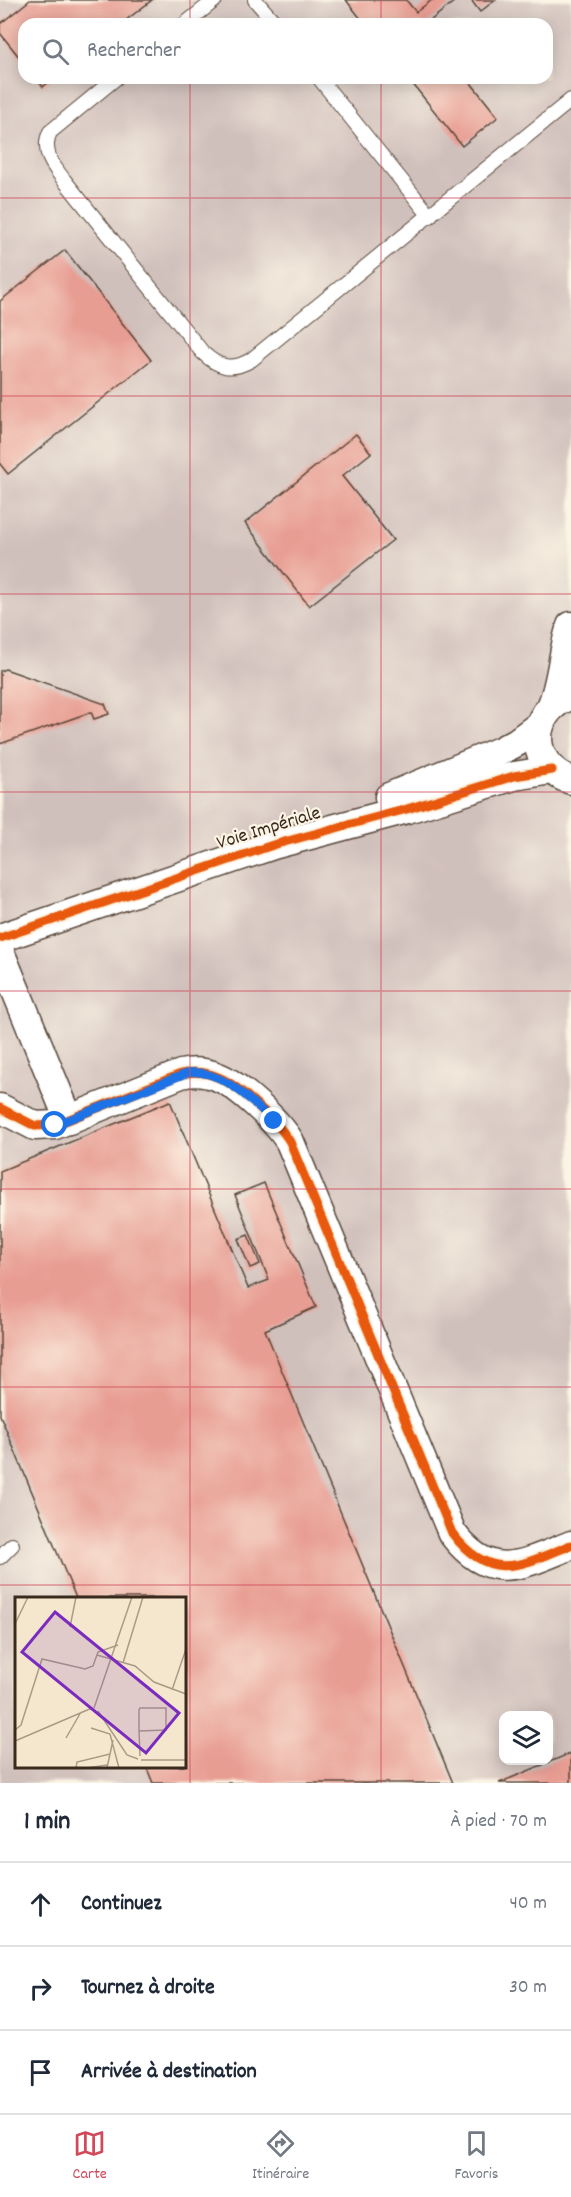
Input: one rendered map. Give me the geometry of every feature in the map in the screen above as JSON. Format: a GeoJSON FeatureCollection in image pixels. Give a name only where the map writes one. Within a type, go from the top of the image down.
{"type":"FeatureCollection","features":[{"type":"Feature","properties":{"kind":"street"},"geometry":{"type":"LineString","coordinates":[[566,778],[544,760],[539,747],[554,709],[564,650],[571,626]]}},
{"type":"Feature","properties":{"kind":"street","name":"Voie Impériale"},"geometry":{"type":"LineString","coordinates":[[273,845],[489,756],[517,742],[554,709]]}},
{"type":"Feature","properties":{"kind":"street","name":"Voie Impériale"},"geometry":{"type":"LineString","coordinates":[[0,938],[273,845],[514,776],[566,778]]}},
{"type":"Feature","properties":{"kind":"street"},"geometry":{"type":"LineString","coordinates":[[0,952],[69,1120]]}},
{"type":"Feature","properties":{"kind":"street"},"geometry":{"type":"LineString","coordinates":[[0,1108],[35,1126],[46,1126],[69,1120],[182,1074],[200,1072],[228,1082],[274,1121],[290,1142],[452,1533],[476,1558],[502,1566],[524,1564],[571,1545]]}},
{"type":"Feature","properties":{"kind":"lane"},"geometry":{"type":"LineString","coordinates":[[192,18],[215,0]]}},
{"type":"Feature","properties":{"kind":"lane"},"geometry":{"type":"LineString","coordinates":[[255,0],[271,18]]}},
{"type":"Feature","properties":{"kind":"lane"},"geometry":{"type":"LineString","coordinates":[[110,84],[50,132],[47,138],[47,154],[64,180],[203,353],[221,367],[231,368],[251,360],[571,100]]}},
{"type":"Feature","properties":{"kind":"lane"},"geometry":{"type":"LineString","coordinates":[[324,84],[430,216]]}},
{"type":"Feature","properties":{"kind":"lane"},"geometry":{"type":"LineString","coordinates":[[0,1557],[12,1545]]}},
{"type":"Feature","properties":{"kind":"shaded area"},"geometry":{"type":"Polygon","coordinates":[[[0,0],[571,0],[571,1783],[0,1783],[0,0]]]}},
{"type":"Feature","properties":{"kind":"building"},"geometry":{"type":"Polygon","coordinates":[[[30,0],[152,0],[129,18],[18,18],[18,56],[0,33],[0,24],[30,0]]]}},
{"type":"Feature","properties":{"kind":"building"},"geometry":{"type":"Polygon","coordinates":[[[346,0],[406,0],[416,12],[432,0],[456,0],[434,18],[360,18],[346,0]]]}},
{"type":"Feature","properties":{"kind":"building"},"geometry":{"type":"Polygon","coordinates":[[[471,0],[495,0],[480,12],[471,0]]]}},
{"type":"Feature","properties":{"kind":"building"},"geometry":{"type":"Polygon","coordinates":[[[413,84],[472,84],[498,117],[462,146],[413,84]]]}},
{"type":"Feature","properties":{"kind":"building"},"geometry":{"type":"Polygon","coordinates":[[[65,250],[151,360],[8,474],[0,464],[0,301],[65,250]]]}},
{"type":"Feature","properties":{"kind":"building"},"geometry":{"type":"Polygon","coordinates":[[[356,434],[371,453],[342,476],[393,540],[309,606],[245,523],[356,434]]]}},
{"type":"Feature","properties":{"kind":"building"},"geometry":{"type":"Polygon","coordinates":[[[5,669],[105,704],[109,714],[94,719],[91,712],[0,744],[0,671],[5,669]]]}},
{"type":"Feature","properties":{"kind":"building"},"geometry":{"type":"Polygon","coordinates":[[[170,1101],[248,1288],[269,1280],[235,1195],[264,1183],[316,1307],[265,1330],[453,1783],[153,1783],[147,1768],[186,1768],[186,1597],[76,1597],[0,1415],[0,1171],[170,1101]]]}},
{"type":"Feature","properties":{"kind":"building"},"geometry":{"type":"Polygon","coordinates":[[[248,1235],[260,1264],[250,1268],[238,1239],[248,1235]]]}},
{"type":"Feature","properties":{"kind":"building"},"geometry":{"type":"Polygon","coordinates":[[[571,1753],[571,1783],[499,1783],[542,1765],[553,1765],[553,1760],[571,1753]]]}},
{"type":"Feature","properties":{"kind":"cycle path"},"geometry":{"type":"LineString","coordinates":[[0,938],[273,845],[407,809],[514,776],[552,770]]}},
{"type":"Feature","properties":{"kind":"cycle path"},"geometry":{"type":"LineString","coordinates":[[0,1108],[35,1126],[55,1125],[181,1074],[195,1072],[209,1074],[237,1088],[268,1115],[290,1142],[452,1533],[466,1549],[480,1559],[507,1566],[537,1559],[571,1545]]}},
{"type":"Feature","properties":{"kind":"route"},"geometry":{"type":"LineString","coordinates":[[55,1125],[190,1072],[210,1074],[228,1082],[274,1121]]}}]}
